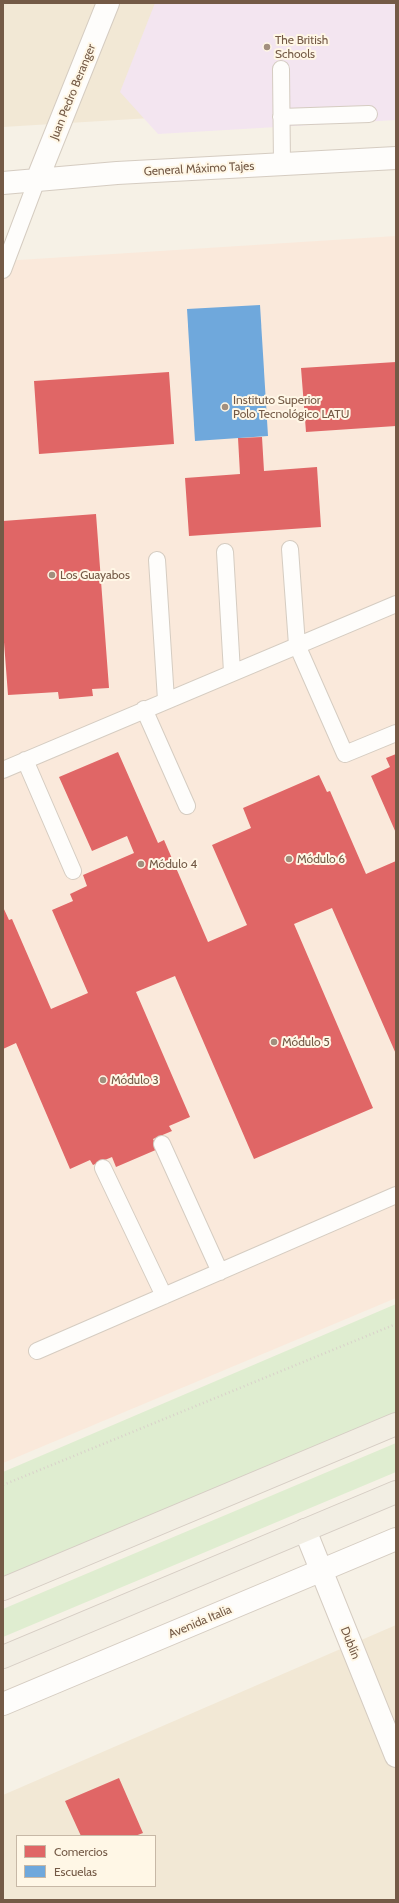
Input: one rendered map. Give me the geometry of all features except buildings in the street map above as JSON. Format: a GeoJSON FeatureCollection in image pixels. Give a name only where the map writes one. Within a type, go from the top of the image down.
{"type":"FeatureCollection","features":[{"type":"Feature","properties":{"kind":"main road"},"geometry":{"type":"LineString","coordinates":[[3,1589],[396,1424]]}},
{"type":"Feature","properties":{"kind":"main road"},"geometry":{"type":"LineString","coordinates":[[3,1657],[396,1492]]}},
{"type":"Feature","properties":{"kind":"street","name":"Juan Pedro Beranger"},"geometry":{"type":"LineString","coordinates":[[36,180],[108,3]]}},
{"type":"Feature","properties":{"kind":"street","name":"General Máximo Tajes"},"geometry":{"type":"LineString","coordinates":[[3,183],[117,173],[396,158]]}},
{"type":"Feature","properties":{"kind":"street","name":"Dublín"},"geometry":{"type":"LineString","coordinates":[[305,1530],[396,1756]]}},
{"type":"Feature","properties":{"kind":"street","name":"Avenida Italia"},"geometry":{"type":"LineString","coordinates":[[3,1704],[321,1572],[396,1539]]}},
{"type":"Feature","properties":{"kind":"lane"},"geometry":{"type":"LineString","coordinates":[[281,69],[282,164]]}},
{"type":"Feature","properties":{"kind":"lane"},"geometry":{"type":"LineString","coordinates":[[281,117],[369,114]]}},
{"type":"Feature","properties":{"kind":"lane"},"geometry":{"type":"LineString","coordinates":[[3,270],[36,180]]}},
{"type":"Feature","properties":{"kind":"lane"},"geometry":{"type":"LineString","coordinates":[[290,549],[297,645],[345,754],[396,733]]}},
{"type":"Feature","properties":{"kind":"lane"},"geometry":{"type":"LineString","coordinates":[[225,552],[232,672]]}},
{"type":"Feature","properties":{"kind":"lane"},"geometry":{"type":"LineString","coordinates":[[157,560],[166,700]]}},
{"type":"Feature","properties":{"kind":"lane"},"geometry":{"type":"LineString","coordinates":[[3,770],[144,709],[396,604]]}},
{"type":"Feature","properties":{"kind":"lane"},"geometry":{"type":"LineString","coordinates":[[144,709],[187,806]]}},
{"type":"Feature","properties":{"kind":"lane"},"geometry":{"type":"LineString","coordinates":[[25,760],[73,870]]}},
{"type":"Feature","properties":{"kind":"lane"},"geometry":{"type":"LineString","coordinates":[[162,1144],[220,1272]]}},
{"type":"Feature","properties":{"kind":"lane"},"geometry":{"type":"LineString","coordinates":[[103,1168],[164,1296]]}},
{"type":"Feature","properties":{"kind":"lane"},"geometry":{"type":"LineString","coordinates":[[37,1351],[396,1195]]}},
{"type":"Feature","properties":{"kind":"path"},"geometry":{"type":"LineString","coordinates":[[3,1485],[396,1324]]}},
{"type":"Feature","properties":{"kind":"shaded area","name":"The British Schools"},"geometry":{"type":"Polygon","coordinates":[[[3,3],[396,3],[396,103],[3,127],[3,3]]]}},
{"type":"Feature","properties":{"kind":"shaded area","name":"The British Schools"},"geometry":{"type":"Polygon","coordinates":[[[155,3],[396,3],[396,120],[158,134],[120,92],[155,3]]]}},
{"type":"Feature","properties":{"kind":"shaded area"},"geometry":{"type":"Polygon","coordinates":[[[396,236],[396,1298],[3,1463],[3,261],[396,236]]]}},
{"type":"Feature","properties":{"kind":"shaded area"},"geometry":{"type":"Polygon","coordinates":[[[396,1625],[396,1900],[3,1900],[3,1795],[396,1625]]]}},
{"type":"Feature","properties":{"kind":"green space"},"geometry":{"type":"Polygon","coordinates":[[[396,1304],[396,1419],[3,1584],[3,1472],[396,1304]]]}},
{"type":"Feature","properties":{"kind":"green space"},"geometry":{"type":"Polygon","coordinates":[[[396,1443],[396,1472],[3,1637],[3,1609],[396,1443]]]}},
{"type":"Feature","properties":{"kind":"place","name":"The British Schools"},"geometry":{"type":"Point","coordinates":[267,47]}},
{"type":"Feature","properties":{"kind":"place","name":"Instituto Superior Polo Tecnológico LATU"},"geometry":{"type":"Point","coordinates":[225,407]}},
{"type":"Feature","properties":{"kind":"place","name":"Los Guayabos"},"geometry":{"type":"Point","coordinates":[52,575]}},
{"type":"Feature","properties":{"kind":"place","name":"Módulo 6"},"geometry":{"type":"Point","coordinates":[289,859]}},
{"type":"Feature","properties":{"kind":"place","name":"Módulo 4"},"geometry":{"type":"Point","coordinates":[141,864]}},
{"type":"Feature","properties":{"kind":"place","name":"Módulo 5"},"geometry":{"type":"Point","coordinates":[274,1042]}},
{"type":"Feature","properties":{"kind":"place","name":"Módulo 3"},"geometry":{"type":"Point","coordinates":[103,1080]}}]}
